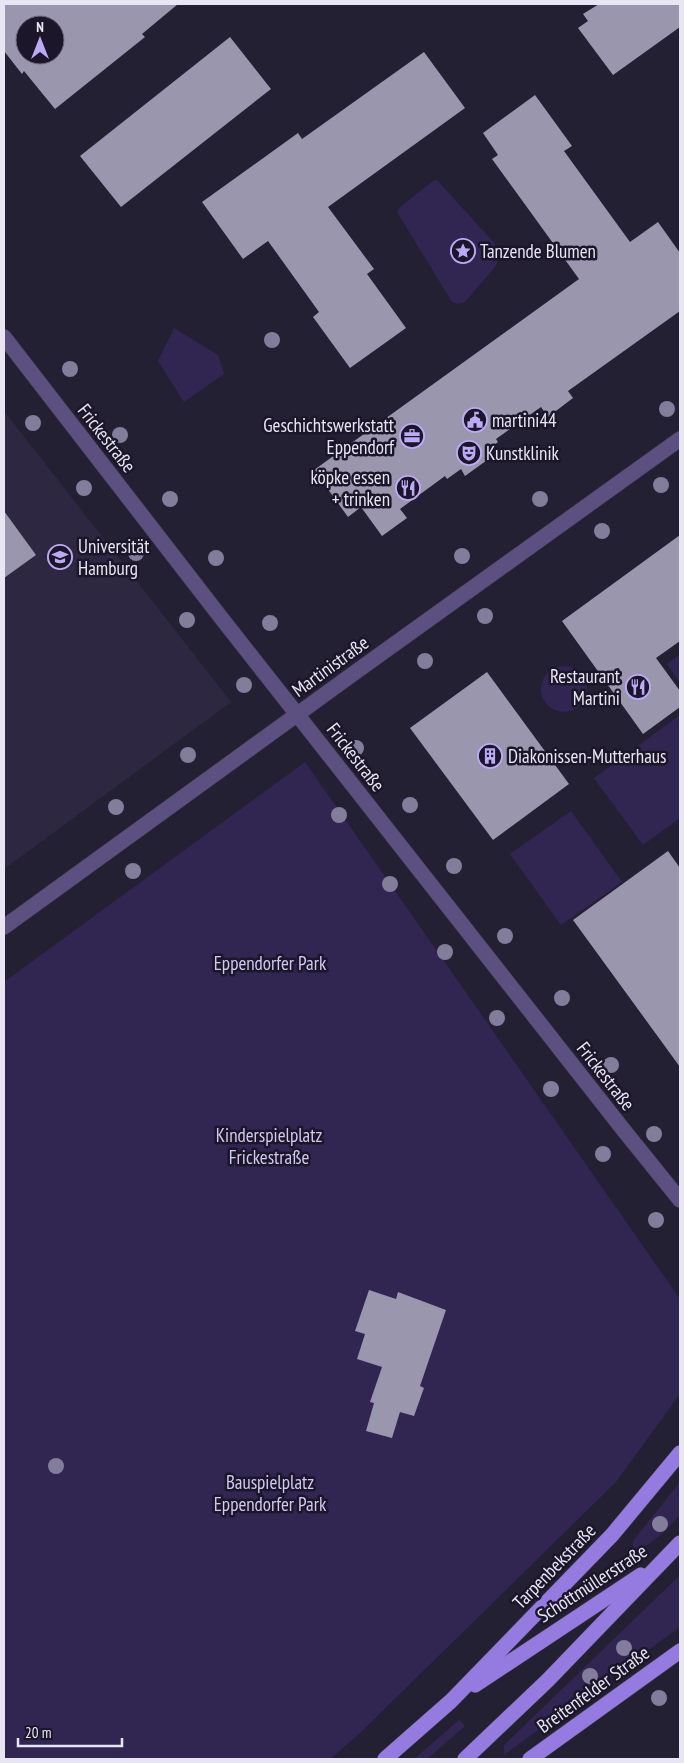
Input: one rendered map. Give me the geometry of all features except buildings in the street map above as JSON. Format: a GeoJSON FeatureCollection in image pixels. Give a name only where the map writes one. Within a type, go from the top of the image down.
{"type":"FeatureCollection","features":[{"type":"Feature","properties":{"kind":"main road","name":"Tarpenbekstraße"},"geometry":{"type":"LineString","coordinates":[[451,1701],[612,1535],[680,1453]]}},
{"type":"Feature","properties":{"kind":"main road"},"geometry":{"type":"LineString","coordinates":[[464,1759],[548,1680],[680,1543]]}},
{"type":"Feature","properties":{"kind":"main road","name":"Schottmüllerstraße"},"geometry":{"type":"LineString","coordinates":[[451,1701],[680,1550]]}},
{"type":"Feature","properties":{"kind":"main road","name":"Breitenfelder Straße"},"geometry":{"type":"LineString","coordinates":[[530,1759],[680,1651]]}},
{"type":"Feature","properties":{"kind":"main road"},"geometry":{"type":"LineString","coordinates":[[385,1759],[451,1701]]}},
{"type":"Feature","properties":{"kind":"street","name":"Frickestraße"},"geometry":{"type":"LineString","coordinates":[[4,337],[298,715],[680,1200]]}},
{"type":"Feature","properties":{"kind":"street","name":"Martinistraße"},"geometry":{"type":"LineString","coordinates":[[4,927],[680,439]]}},
{"type":"Feature","properties":{"kind":"shaded area","name":"Universität Hamburg"},"geometry":{"type":"Polygon","coordinates":[[[4,411],[231,702],[4,869],[4,411]]]}},
{"type":"Feature","properties":{"kind":"green space"},"geometry":{"type":"Polygon","coordinates":[[[437,180],[495,244],[498,253],[498,261],[495,267],[465,302],[458,304],[452,302],[397,212],[400,207],[433,181],[437,180]]]}},
{"type":"Feature","properties":{"kind":"green space"},"geometry":{"type":"Polygon","coordinates":[[[174,328],[218,355],[224,374],[184,402],[158,361],[174,328]]]}},
{"type":"Feature","properties":{"kind":"green space"},"geometry":{"type":"Polygon","coordinates":[[[680,654],[680,683],[667,664],[680,654]]]}},
{"type":"Feature","properties":{"kind":"green space"},"geometry":{"type":"Polygon","coordinates":[[[569,666],[581,672],[586,680],[586,698],[581,706],[573,711],[559,712],[547,706],[542,698],[541,684],[547,672],[555,667],[569,666]]]}},
{"type":"Feature","properties":{"kind":"green space"},"geometry":{"type":"Polygon","coordinates":[[[680,715],[680,818],[643,845],[594,778],[680,715]]]}},
{"type":"Feature","properties":{"kind":"green space","name":"Eppendorfer Park"},"geometry":{"type":"Polygon","coordinates":[[[305,762],[680,1299],[680,1394],[616,1482],[359,1734],[330,1759],[4,1759],[4,982],[305,762]]]}},
{"type":"Feature","properties":{"kind":"green space"},"geometry":{"type":"Polygon","coordinates":[[[571,811],[622,882],[561,925],[510,854],[571,811]]]}},
{"type":"Feature","properties":{"kind":"green space"},"geometry":{"type":"Polygon","coordinates":[[[680,1482],[680,1515],[653,1541],[633,1549],[633,1541],[680,1482]]]}},
{"type":"Feature","properties":{"kind":"green space"},"geometry":{"type":"Polygon","coordinates":[[[680,1575],[680,1627],[504,1755],[504,1745],[680,1575]]]}},
{"type":"Feature","properties":{"kind":"green space"},"geometry":{"type":"Polygon","coordinates":[[[459,1720],[465,1726],[427,1759],[414,1759],[459,1720]]]}},
{"type":"Feature","properties":{"kind":"place","name":"Tanzende Blumen"},"geometry":{"type":"Point","coordinates":[463,251]}},
{"type":"Feature","properties":{"kind":"place","name":"martini44"},"geometry":{"type":"Point","coordinates":[475,420]}},
{"type":"Feature","properties":{"kind":"place","name":"Geschichtswerkstatt Eppendorf"},"geometry":{"type":"Point","coordinates":[412,436]}},
{"type":"Feature","properties":{"kind":"place","name":"Kunstklinik"},"geometry":{"type":"Point","coordinates":[469,453]}},
{"type":"Feature","properties":{"kind":"place","name":"köpke essen + trinken"},"geometry":{"type":"Point","coordinates":[408,488]}},
{"type":"Feature","properties":{"kind":"place","name":"Universität Hamburg"},"geometry":{"type":"Point","coordinates":[60,557]}},
{"type":"Feature","properties":{"kind":"place","name":"Restaurant Martini"},"geometry":{"type":"Point","coordinates":[638,687]}},
{"type":"Feature","properties":{"kind":"place","name":"Diakonissen-Mutterhaus"},"geometry":{"type":"Point","coordinates":[490,756]}},
{"type":"Feature","properties":{"kind":"park label","name":"Kinderspielplatz Frickestraße"},"geometry":{"type":"Point","coordinates":[269,1146]}},
{"type":"Feature","properties":{"kind":"park label","name":"Bauspielplatz Eppendorfer Park"},"geometry":{"type":"Point","coordinates":[270,1493]}}]}
